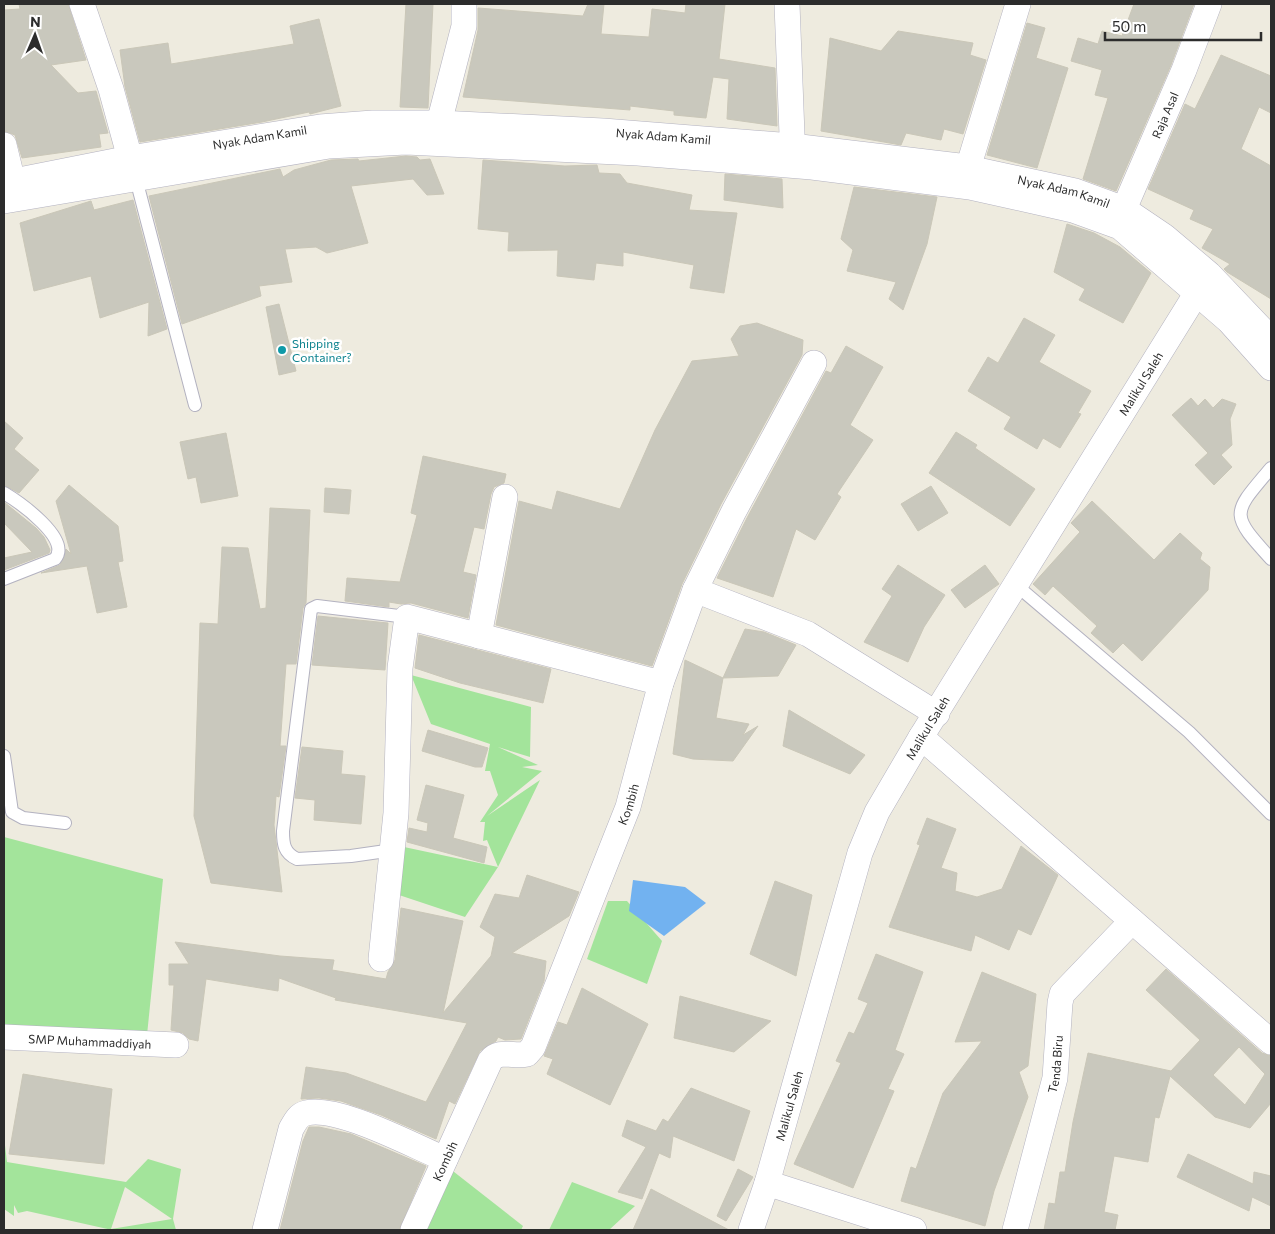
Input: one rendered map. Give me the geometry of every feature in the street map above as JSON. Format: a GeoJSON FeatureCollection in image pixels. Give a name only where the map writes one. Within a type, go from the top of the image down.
{"type":"FeatureCollection","features":[{"type":"Feature","properties":{"kind":"street"},"geometry":{"type":"LineString","coordinates":[[82,4],[111,89],[133,168],[329,146],[406,142],[629,152],[792,156],[970,187],[1024,190]]}},
{"type":"Feature","properties":{"kind":"street"},"geometry":{"type":"LineString","coordinates":[[439,123],[464,26],[464,4]]}},
{"type":"Feature","properties":{"kind":"street"},"geometry":{"type":"LineString","coordinates":[[787,4],[792,156]]}},
{"type":"Feature","properties":{"kind":"street"},"geometry":{"type":"LineString","coordinates":[[968,168],[1018,4]]}},
{"type":"Feature","properties":{"kind":"street","name":"Raja Asal"},"geometry":{"type":"LineString","coordinates":[[1122,218],[1184,70],[1209,4]]}},
{"type":"Feature","properties":{"kind":"street","name":"Nyak Adam Kamil"},"geometry":{"type":"LineString","coordinates":[[7,189],[133,168],[320,128],[373,123],[439,123],[603,131],[792,156],[968,168],[1024,190],[1075,192],[1122,218],[1164,236],[1203,283],[1271,339]]}},
{"type":"Feature","properties":{"kind":"street"},"geometry":{"type":"LineString","coordinates":[[4,145],[7,189]]}},
{"type":"Feature","properties":{"kind":"street"},"geometry":{"type":"LineString","coordinates":[[1203,283],[1229,321],[1271,368]]}},
{"type":"Feature","properties":{"kind":"street","name":"Malikul Saleh"},"geometry":{"type":"LineString","coordinates":[[752,1230],[767,1184],[860,853],[877,812],[921,737],[1203,283]]}},
{"type":"Feature","properties":{"kind":"street","name":"Kombih"},"geometry":{"type":"LineString","coordinates":[[413,1230],[494,1055],[521,1056],[527,1054],[534,1047],[628,807],[661,683],[695,590],[734,511],[814,362]]}},
{"type":"Feature","properties":{"kind":"street"},"geometry":{"type":"LineString","coordinates":[[479,636],[505,497]]}},
{"type":"Feature","properties":{"kind":"street"},"geometry":{"type":"LineString","coordinates":[[695,590],[808,634],[937,714]]}},
{"type":"Feature","properties":{"kind":"street"},"geometry":{"type":"LineString","coordinates":[[382,959],[397,798],[400,668],[407,617],[661,683]]}},
{"type":"Feature","properties":{"kind":"street"},"geometry":{"type":"LineString","coordinates":[[921,737],[1271,1042]]}},
{"type":"Feature","properties":{"kind":"street","name":"Tenda Biru"},"geometry":{"type":"LineString","coordinates":[[1015,1230],[1055,1078],[1062,994],[1132,921]]}},
{"type":"Feature","properties":{"kind":"street","name":"SMP Muhammaddiyah"},"geometry":{"type":"LineString","coordinates":[[4,1037],[176,1045]]}},
{"type":"Feature","properties":{"kind":"street"},"geometry":{"type":"LineString","coordinates":[[264,1230],[291,1129],[297,1118],[305,1113],[317,1112],[348,1118],[445,1159]]}},
{"type":"Feature","properties":{"kind":"street"},"geometry":{"type":"LineString","coordinates":[[767,1184],[914,1230]]}},
{"type":"Feature","properties":{"kind":"lane"},"geometry":{"type":"LineString","coordinates":[[133,168],[195,405]]}},
{"type":"Feature","properties":{"kind":"lane"},"geometry":{"type":"LineString","coordinates":[[1271,468],[1242,503],[1239,512],[1240,522],[1246,532],[1271,559]]}},
{"type":"Feature","properties":{"kind":"lane"},"geometry":{"type":"LineString","coordinates":[[4,493],[18,501],[49,530],[58,543],[60,550],[59,555],[49,563],[4,579]]}},
{"type":"Feature","properties":{"kind":"lane"},"geometry":{"type":"LineString","coordinates":[[1016,585],[1189,732],[1271,814]]}},
{"type":"Feature","properties":{"kind":"lane"},"geometry":{"type":"LineString","coordinates":[[393,850],[351,856],[297,859],[285,850],[283,831],[311,609],[317,606],[407,617]]}},
{"type":"Feature","properties":{"kind":"lane"},"geometry":{"type":"LineString","coordinates":[[4,756],[12,812],[23,818],[65,823]]}},
{"type":"Feature","properties":{"kind":"green space"},"geometry":{"type":"Polygon","coordinates":[[[411,675],[531,707],[530,757],[498,747],[538,765],[522,767],[542,771],[487,816],[540,780],[498,867],[487,840],[483,841],[485,822],[480,822],[498,795],[490,771],[485,771],[490,744],[431,724],[411,675]]]}},
{"type":"Feature","properties":{"kind":"green space"},"geometry":{"type":"Polygon","coordinates":[[[4,837],[163,879],[147,1035],[4,1029],[4,837]]]}},
{"type":"Feature","properties":{"kind":"green space"},"geometry":{"type":"Polygon","coordinates":[[[404,847],[498,867],[465,917],[396,894],[404,847]]]}},
{"type":"Feature","properties":{"kind":"green space"},"geometry":{"type":"Polygon","coordinates":[[[608,901],[627,901],[662,941],[647,984],[587,959],[608,901]]]}},
{"type":"Feature","properties":{"kind":"green space"},"geometry":{"type":"Polygon","coordinates":[[[4,1137],[7,1162],[126,1182],[148,1159],[181,1169],[173,1219],[176,1230],[112,1230],[27,1211],[18,1213],[14,1205],[14,1216],[4,1209],[4,1137]],[[125,1187],[111,1229],[172,1219],[125,1187]]]}},
{"type":"Feature","properties":{"kind":"green space"},"geometry":{"type":"Polygon","coordinates":[[[449,1168],[523,1226],[521,1230],[424,1230],[449,1168]]]}},
{"type":"Feature","properties":{"kind":"green space"},"geometry":{"type":"Polygon","coordinates":[[[572,1182],[635,1206],[609,1230],[549,1230],[572,1182]]]}},
{"type":"Feature","properties":{"kind":"water"},"geometry":{"type":"Polygon","coordinates":[[[633,880],[685,887],[706,903],[664,936],[629,911],[633,880]]]}},
{"type":"Feature","properties":{"kind":"building"},"geometry":{"type":"Polygon","coordinates":[[[19,4],[68,4],[86,60],[51,65],[78,93],[96,91],[108,133],[99,134],[101,147],[22,158],[15,135],[4,131],[4,10],[20,9],[19,4]]]}},
{"type":"Feature","properties":{"kind":"building"},"geometry":{"type":"Polygon","coordinates":[[[406,4],[433,4],[428,108],[400,107],[406,4]]]}},
{"type":"Feature","properties":{"kind":"building"},"geometry":{"type":"Polygon","coordinates":[[[588,4],[604,4],[601,34],[649,37],[652,9],[685,13],[686,4],[725,4],[719,59],[775,68],[777,126],[727,119],[729,79],[713,77],[706,118],[674,115],[674,111],[630,106],[630,110],[463,97],[478,30],[478,8],[583,16],[588,4]]]}},
{"type":"Feature","properties":{"kind":"building"},"geometry":{"type":"Polygon","coordinates":[[[1134,4],[1194,4],[1171,65],[1116,191],[1083,179],[1108,98],[1095,95],[1102,70],[1071,61],[1078,38],[1098,44],[1102,31],[1122,36],[1134,4]]]}},
{"type":"Feature","properties":{"kind":"building"},"geometry":{"type":"Polygon","coordinates":[[[319,19],[341,106],[310,114],[309,112],[262,122],[140,142],[125,87],[120,50],[168,43],[171,64],[294,44],[290,26],[319,19]]]}},
{"type":"Feature","properties":{"kind":"building"},"geometry":{"type":"Polygon","coordinates":[[[1027,23],[1045,28],[1036,58],[1068,68],[1037,168],[987,155],[1027,23]]]}},
{"type":"Feature","properties":{"kind":"building"},"geometry":{"type":"Polygon","coordinates":[[[898,31],[973,43],[970,55],[986,60],[963,134],[944,129],[941,140],[906,133],[901,145],[821,131],[830,38],[881,51],[898,31]]]}},
{"type":"Feature","properties":{"kind":"building"},"geometry":{"type":"Polygon","coordinates":[[[1221,55],[1271,76],[1271,113],[1259,107],[1241,149],[1271,166],[1271,299],[1227,272],[1224,269],[1230,264],[1202,248],[1213,229],[1190,219],[1194,210],[1148,189],[1185,104],[1195,109],[1221,55]]]}},
{"type":"Feature","properties":{"kind":"building"},"geometry":{"type":"Polygon","coordinates":[[[406,156],[417,157],[420,160],[430,159],[444,194],[427,195],[413,179],[351,186],[368,243],[327,253],[316,247],[285,249],[292,282],[259,286],[261,296],[182,324],[149,196],[280,169],[283,177],[294,170],[331,160],[358,159],[359,161],[406,156]]]}},
{"type":"Feature","properties":{"kind":"building"},"geometry":{"type":"Polygon","coordinates":[[[483,160],[565,166],[597,165],[599,173],[620,174],[627,183],[692,195],[689,210],[737,213],[724,293],[690,288],[694,265],[623,252],[623,266],[596,263],[594,280],[557,276],[558,250],[508,251],[509,232],[478,229],[483,160]]]}},
{"type":"Feature","properties":{"kind":"building"},"geometry":{"type":"Polygon","coordinates":[[[725,174],[782,179],[783,208],[724,200],[725,174]]]}},
{"type":"Feature","properties":{"kind":"building"},"geometry":{"type":"Polygon","coordinates":[[[854,187],[937,197],[927,244],[903,310],[889,299],[896,282],[847,271],[853,250],[841,239],[854,187]]]}},
{"type":"Feature","properties":{"kind":"building"},"geometry":{"type":"Polygon","coordinates":[[[133,200],[167,329],[148,336],[149,302],[100,318],[91,276],[34,291],[20,223],[91,201],[94,210],[133,200]]]}},
{"type":"Feature","properties":{"kind":"building"},"geometry":{"type":"Polygon","coordinates":[[[1067,224],[1094,233],[1120,247],[1151,273],[1123,323],[1079,300],[1085,289],[1054,272],[1067,224]]]}},
{"type":"Feature","properties":{"kind":"building","name":"Shipping Container?"},"geometry":{"type":"Polygon","coordinates":[[[279,304],[296,371],[279,375],[266,307],[279,304]]]}},
{"type":"Feature","properties":{"kind":"building"},"geometry":{"type":"Polygon","coordinates":[[[1024,318],[1055,335],[1039,362],[1091,391],[1078,413],[1081,414],[1060,448],[1043,438],[1037,449],[1004,429],[1011,417],[968,391],[988,357],[998,363],[1024,318]]]}},
{"type":"Feature","properties":{"kind":"building"},"geometry":{"type":"Polygon","coordinates":[[[757,323],[803,340],[802,355],[721,504],[682,584],[652,666],[496,625],[519,501],[552,510],[557,491],[620,509],[655,430],[692,361],[739,356],[731,339],[740,326],[757,323]]]}},
{"type":"Feature","properties":{"kind":"building"},"geometry":{"type":"Polygon","coordinates":[[[846,346],[883,367],[850,425],[873,440],[837,494],[841,497],[815,540],[796,529],[773,597],[717,578],[826,371],[831,373],[846,346]]]}},
{"type":"Feature","properties":{"kind":"building"},"geometry":{"type":"Polygon","coordinates":[[[1191,398],[1198,406],[1205,399],[1213,408],[1222,399],[1236,404],[1230,419],[1232,445],[1221,455],[1232,467],[1214,485],[1195,465],[1208,453],[1172,415],[1191,398]]]}},
{"type":"Feature","properties":{"kind":"building"},"geometry":{"type":"Polygon","coordinates":[[[4,421],[23,438],[14,449],[39,470],[19,493],[4,485],[4,421]]]}},
{"type":"Feature","properties":{"kind":"building"},"geometry":{"type":"Polygon","coordinates":[[[956,432],[977,445],[975,448],[1035,489],[1010,526],[929,473],[956,432]]]}},
{"type":"Feature","properties":{"kind":"building"},"geometry":{"type":"Polygon","coordinates":[[[226,433],[238,496],[201,503],[196,477],[188,479],[180,442],[226,433]]]}},
{"type":"Feature","properties":{"kind":"building"},"geometry":{"type":"Polygon","coordinates":[[[423,456],[506,474],[504,483],[494,487],[491,494],[484,529],[474,527],[463,572],[476,575],[468,618],[411,603],[389,602],[389,607],[345,601],[347,578],[400,582],[417,515],[411,513],[423,456]]]}},
{"type":"Feature","properties":{"kind":"building"},"geometry":{"type":"Polygon","coordinates":[[[69,485],[118,526],[123,561],[118,562],[127,607],[97,613],[87,566],[41,573],[60,565],[66,549],[71,554],[56,501],[69,485]]]}},
{"type":"Feature","properties":{"kind":"building"},"geometry":{"type":"Polygon","coordinates":[[[931,486],[948,513],[918,531],[901,504],[931,486]]]}},
{"type":"Feature","properties":{"kind":"building"},"geometry":{"type":"Polygon","coordinates":[[[325,488],[351,490],[349,514],[324,512],[325,488]]]}},
{"type":"Feature","properties":{"kind":"building"},"geometry":{"type":"Polygon","coordinates":[[[1092,501],[1154,560],[1180,533],[1202,553],[1200,559],[1210,567],[1208,590],[1142,661],[1123,643],[1113,653],[1091,633],[1097,626],[1053,586],[1045,595],[1033,584],[1080,532],[1071,523],[1092,501]]]}},
{"type":"Feature","properties":{"kind":"building"},"geometry":{"type":"Polygon","coordinates":[[[4,502],[36,528],[44,537],[50,550],[49,553],[4,570],[4,558],[32,552],[4,523],[4,502]]]}},
{"type":"Feature","properties":{"kind":"building"},"geometry":{"type":"Polygon","coordinates":[[[270,508],[310,510],[306,603],[303,608],[296,664],[286,664],[280,746],[286,746],[279,797],[276,796],[274,825],[282,892],[211,883],[194,816],[200,623],[218,624],[222,547],[248,548],[260,609],[266,608],[270,508]]]}},
{"type":"Feature","properties":{"kind":"building"},"geometry":{"type":"Polygon","coordinates":[[[898,565],[945,595],[924,627],[908,662],[864,642],[892,596],[882,589],[898,565]]]}},
{"type":"Feature","properties":{"kind":"building"},"geometry":{"type":"Polygon","coordinates":[[[985,565],[999,584],[965,608],[951,590],[985,565]]]}},
{"type":"Feature","properties":{"kind":"building"},"geometry":{"type":"Polygon","coordinates":[[[318,616],[388,623],[385,670],[312,665],[318,616]]]}},
{"type":"Feature","properties":{"kind":"building"},"geometry":{"type":"Polygon","coordinates":[[[745,629],[764,632],[796,645],[778,676],[723,678],[745,629]]]}},
{"type":"Feature","properties":{"kind":"building"},"geometry":{"type":"Polygon","coordinates":[[[419,635],[551,669],[543,703],[460,683],[415,668],[419,635]]]}},
{"type":"Feature","properties":{"kind":"building"},"geometry":{"type":"Polygon","coordinates":[[[685,660],[723,678],[716,718],[749,724],[743,735],[758,726],[733,761],[693,759],[673,754],[685,660]]]}},
{"type":"Feature","properties":{"kind":"building"},"geometry":{"type":"Polygon","coordinates":[[[789,710],[865,755],[850,774],[783,746],[789,710]]]}},
{"type":"Feature","properties":{"kind":"building"},"geometry":{"type":"Polygon","coordinates":[[[428,730],[488,748],[482,767],[475,767],[422,751],[428,730]]]}},
{"type":"Feature","properties":{"kind":"building"},"geometry":{"type":"Polygon","coordinates":[[[302,747],[343,751],[341,774],[365,776],[361,824],[314,820],[315,800],[295,798],[302,747]]]}},
{"type":"Feature","properties":{"kind":"building"},"geometry":{"type":"Polygon","coordinates":[[[426,785],[464,795],[453,838],[487,847],[484,863],[407,842],[409,828],[427,832],[428,823],[417,820],[426,785]]]}},
{"type":"Feature","properties":{"kind":"building"},"geometry":{"type":"Polygon","coordinates":[[[927,818],[956,829],[941,868],[957,873],[955,891],[977,897],[1002,889],[1021,846],[1058,875],[1031,935],[1018,929],[1009,950],[975,935],[971,951],[889,927],[920,845],[917,844],[927,818]]]}},
{"type":"Feature","properties":{"kind":"building"},"geometry":{"type":"Polygon","coordinates":[[[527,875],[579,892],[569,916],[512,953],[546,961],[544,981],[521,1039],[505,1040],[498,1037],[496,1041],[480,1051],[455,1104],[449,1101],[436,1139],[381,1115],[341,1101],[319,1098],[301,1099],[306,1067],[346,1073],[426,1102],[467,1023],[335,1000],[336,998],[279,978],[278,991],[206,979],[198,1041],[189,1039],[183,1033],[171,1030],[174,985],[169,985],[169,964],[189,964],[175,942],[280,956],[334,960],[332,970],[386,979],[395,960],[401,908],[463,921],[443,1013],[491,956],[495,937],[480,927],[495,894],[519,898],[527,875]]]}},
{"type":"Feature","properties":{"kind":"building"},"geometry":{"type":"Polygon","coordinates":[[[775,881],[812,895],[796,976],[750,954],[775,881]]]}},
{"type":"Feature","properties":{"kind":"building"},"geometry":{"type":"Polygon","coordinates":[[[876,954],[923,972],[895,1050],[904,1054],[888,1089],[894,1091],[853,1188],[794,1164],[841,1063],[836,1061],[849,1032],[854,1034],[868,1003],[858,999],[876,954]]]}},
{"type":"Feature","properties":{"kind":"building"},"geometry":{"type":"Polygon","coordinates":[[[1166,969],[1262,1053],[1271,1056],[1271,1103],[1250,1128],[1215,1117],[1170,1076],[1159,1118],[1155,1117],[1148,1162],[1114,1156],[1104,1212],[1118,1215],[1115,1230],[1044,1230],[1049,1203],[1055,1204],[1060,1172],[1065,1172],[1073,1122],[1088,1053],[1171,1071],[1200,1040],[1146,990],[1166,969]],[[1239,1047],[1213,1075],[1245,1105],[1265,1074],[1239,1047]]]}},
{"type":"Feature","properties":{"kind":"building"},"geometry":{"type":"Polygon","coordinates":[[[982,972],[1036,994],[1028,1066],[1019,1072],[1028,1097],[994,1191],[985,1226],[901,1201],[911,1167],[916,1169],[943,1093],[982,1041],[955,1042],[982,972]]]}},
{"type":"Feature","properties":{"kind":"building"},"geometry":{"type":"Polygon","coordinates":[[[582,988],[648,1024],[610,1105],[547,1074],[553,1059],[544,1056],[558,1022],[567,1025],[582,988]]]}},
{"type":"Feature","properties":{"kind":"building"},"geometry":{"type":"Polygon","coordinates":[[[680,996],[771,1021],[734,1052],[674,1038],[680,996]]]}},
{"type":"Feature","properties":{"kind":"building"},"geometry":{"type":"Polygon","coordinates":[[[23,1074],[112,1089],[104,1164],[9,1154],[23,1074]]]}},
{"type":"Feature","properties":{"kind":"building"},"geometry":{"type":"Polygon","coordinates":[[[691,1088],[750,1111],[734,1161],[673,1136],[670,1158],[659,1153],[642,1199],[618,1192],[646,1147],[622,1136],[627,1120],[656,1131],[663,1119],[668,1122],[691,1088]]]}},
{"type":"Feature","properties":{"kind":"building"},"geometry":{"type":"Polygon","coordinates":[[[309,1127],[319,1127],[351,1134],[426,1166],[399,1230],[280,1230],[303,1141],[309,1127]]]}},
{"type":"Feature","properties":{"kind":"building"},"geometry":{"type":"Polygon","coordinates":[[[1188,1154],[1253,1184],[1254,1172],[1271,1176],[1271,1206],[1252,1197],[1249,1211],[1177,1177],[1188,1154]]]}},
{"type":"Feature","properties":{"kind":"building"},"geometry":{"type":"Polygon","coordinates":[[[738,1169],[753,1177],[726,1221],[717,1216],[738,1169]]]}},
{"type":"Feature","properties":{"kind":"building"},"geometry":{"type":"Polygon","coordinates":[[[651,1189],[729,1230],[633,1230],[651,1189]]]}},
{"type":"Feature","properties":{"kind":"place","name":"Shipping Container?"},"geometry":{"type":"Point","coordinates":[282,350]}}]}
